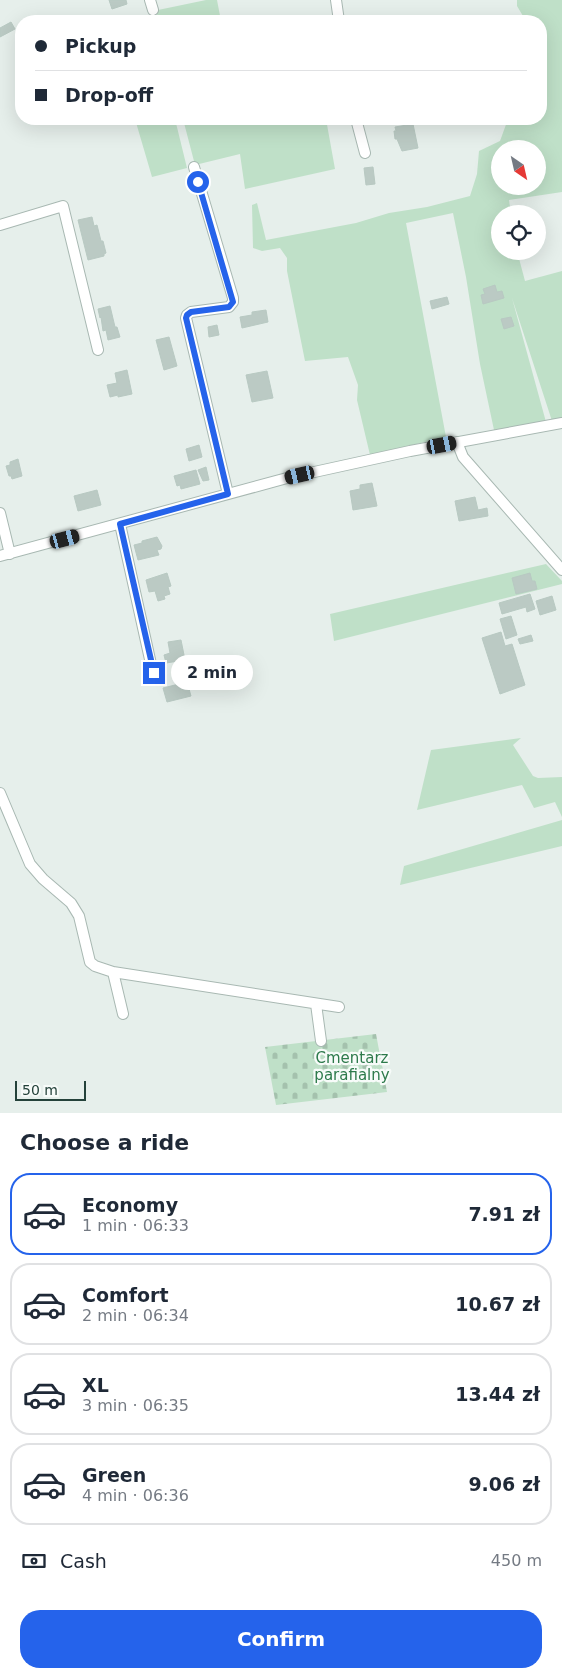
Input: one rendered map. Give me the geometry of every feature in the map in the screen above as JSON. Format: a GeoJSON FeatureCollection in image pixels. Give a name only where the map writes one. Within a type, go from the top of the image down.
{"type":"FeatureCollection","features":[{"type":"Feature","properties":{"kind":"street"},"geometry":{"type":"LineString","coordinates":[[150,0],[153,10]]}},
{"type":"Feature","properties":{"kind":"street"},"geometry":{"type":"LineString","coordinates":[[336,0],[338,15]]}},
{"type":"Feature","properties":{"kind":"street"},"geometry":{"type":"LineString","coordinates":[[358,125],[365,153]]}},
{"type":"Feature","properties":{"kind":"street"},"geometry":{"type":"LineString","coordinates":[[194,167],[233,302],[229,307],[191,312],[187,315],[228,494]]}},
{"type":"Feature","properties":{"kind":"street"},"geometry":{"type":"LineString","coordinates":[[0,225],[64,206],[98,350]]}},
{"type":"Feature","properties":{"kind":"street"},"geometry":{"type":"LineString","coordinates":[[0,514],[5,555],[304,474],[457,442],[562,423]]}},
{"type":"Feature","properties":{"kind":"street"},"geometry":{"type":"LineString","coordinates":[[457,442],[463,457],[562,570]]}},
{"type":"Feature","properties":{"kind":"street"},"geometry":{"type":"LineString","coordinates":[[120,524],[154,673]]}},
{"type":"Feature","properties":{"kind":"street"},"geometry":{"type":"LineString","coordinates":[[0,793],[30,864],[43,879],[71,903],[79,916],[90,962],[94,966],[113,972],[339,1007]]}},
{"type":"Feature","properties":{"kind":"street"},"geometry":{"type":"LineString","coordinates":[[113,972],[123,1014]]}},
{"type":"Feature","properties":{"kind":"street"},"geometry":{"type":"LineString","coordinates":[[316,1004],[321,1041]]}},
{"type":"Feature","properties":{"kind":"green space"},"geometry":{"type":"Polygon","coordinates":[[[206,0],[217,0],[220,15],[157,15],[158,10],[206,0]]]}},
{"type":"Feature","properties":{"kind":"green space"},"geometry":{"type":"Polygon","coordinates":[[[517,0],[562,0],[562,192],[546,194],[546,140],[500,140],[506,125],[547,125],[547,15],[522,15],[517,6],[517,0]]]}},
{"type":"Feature","properties":{"kind":"green space"},"geometry":{"type":"Polygon","coordinates":[[[137,125],[176,125],[187,168],[152,177],[137,125]]]}},
{"type":"Feature","properties":{"kind":"green space"},"geometry":{"type":"Polygon","coordinates":[[[185,125],[327,125],[335,169],[245,189],[240,154],[195,165],[185,125]]]}},
{"type":"Feature","properties":{"kind":"green space"},"geometry":{"type":"Polygon","coordinates":[[[491,145],[491,195],[542,195],[509,200],[510,205],[491,205],[491,260],[519,260],[525,281],[562,271],[562,419],[552,421],[512,298],[546,422],[494,430],[480,364],[466,277],[453,213],[406,223],[446,437],[370,455],[357,400],[358,385],[348,357],[305,361],[287,271],[287,258],[280,248],[262,251],[253,248],[252,205],[257,203],[266,240],[356,223],[389,213],[427,207],[470,196],[477,174],[479,151],[491,145]]]}},
{"type":"Feature","properties":{"kind":"green space"},"geometry":{"type":"Polygon","coordinates":[[[546,564],[562,581],[562,584],[334,641],[330,614],[546,564]]]}},
{"type":"Feature","properties":{"kind":"green space"},"geometry":{"type":"Polygon","coordinates":[[[521,738],[513,745],[533,776],[538,778],[562,777],[562,817],[555,802],[534,808],[522,785],[417,810],[431,750],[521,738]]]}},
{"type":"Feature","properties":{"kind":"green space"},"geometry":{"type":"Polygon","coordinates":[[[562,820],[562,846],[400,885],[404,866],[562,820]]]}},
{"type":"Feature","properties":{"kind":"green space","name":"Cmentarz parafialny"},"geometry":{"type":"Polygon","coordinates":[[[376,1034],[387,1092],[276,1105],[265,1047],[376,1034]]]}},
{"type":"Feature","properties":{"kind":"building"},"geometry":{"type":"Polygon","coordinates":[[[109,0],[126,0],[127,4],[112,9],[109,0]]]}},
{"type":"Feature","properties":{"kind":"building"},"geometry":{"type":"Polygon","coordinates":[[[11,22],[15,29],[0,37],[0,28],[11,22]]]}},
{"type":"Feature","properties":{"kind":"building"},"geometry":{"type":"Polygon","coordinates":[[[413,125],[418,148],[402,151],[397,139],[395,139],[395,127],[413,125]]]}},
{"type":"Feature","properties":{"kind":"building"},"geometry":{"type":"Polygon","coordinates":[[[373,167],[375,184],[366,185],[364,168],[373,167]]]}},
{"type":"Feature","properties":{"kind":"building"},"geometry":{"type":"Polygon","coordinates":[[[92,217],[94,226],[97,225],[106,253],[104,256],[88,260],[78,220],[92,217]]]}},
{"type":"Feature","properties":{"kind":"building"},"geometry":{"type":"Polygon","coordinates":[[[495,285],[497,292],[502,291],[504,298],[483,304],[481,295],[485,294],[483,289],[495,285]]]}},
{"type":"Feature","properties":{"kind":"building"},"geometry":{"type":"Polygon","coordinates":[[[447,297],[449,304],[432,309],[430,301],[447,297]]]}},
{"type":"Feature","properties":{"kind":"building"},"geometry":{"type":"Polygon","coordinates":[[[110,306],[115,327],[117,327],[120,337],[108,340],[106,330],[103,331],[98,309],[110,306]]]}},
{"type":"Feature","properties":{"kind":"building"},"geometry":{"type":"Polygon","coordinates":[[[266,310],[268,322],[242,328],[240,317],[252,315],[252,312],[266,310]]]}},
{"type":"Feature","properties":{"kind":"building"},"geometry":{"type":"Polygon","coordinates":[[[511,317],[514,326],[504,329],[501,319],[511,317]]]}},
{"type":"Feature","properties":{"kind":"building"},"geometry":{"type":"Polygon","coordinates":[[[217,325],[219,335],[209,337],[208,327],[217,325]]]}},
{"type":"Feature","properties":{"kind":"building"},"geometry":{"type":"Polygon","coordinates":[[[169,337],[177,366],[164,370],[156,340],[169,337]]]}},
{"type":"Feature","properties":{"kind":"building"},"geometry":{"type":"Polygon","coordinates":[[[127,370],[132,394],[110,397],[107,385],[117,383],[115,373],[127,370]]]}},
{"type":"Feature","properties":{"kind":"building"},"geometry":{"type":"Polygon","coordinates":[[[267,371],[273,398],[252,402],[246,375],[267,371]]]}},
{"type":"Feature","properties":{"kind":"building"},"geometry":{"type":"Polygon","coordinates":[[[199,445],[202,457],[189,461],[186,449],[199,445]]]}},
{"type":"Feature","properties":{"kind":"building"},"geometry":{"type":"Polygon","coordinates":[[[18,459],[22,476],[12,479],[6,466],[18,459]]]}},
{"type":"Feature","properties":{"kind":"building"},"geometry":{"type":"Polygon","coordinates":[[[206,467],[209,480],[203,481],[198,470],[206,467]]]}},
{"type":"Feature","properties":{"kind":"building"},"geometry":{"type":"Polygon","coordinates":[[[196,470],[200,484],[181,489],[180,485],[177,486],[174,476],[196,470]]]}},
{"type":"Feature","properties":{"kind":"building"},"geometry":{"type":"Polygon","coordinates":[[[372,483],[377,506],[353,510],[350,491],[360,489],[360,485],[372,483]]]}},
{"type":"Feature","properties":{"kind":"building"},"geometry":{"type":"Polygon","coordinates":[[[97,490],[101,505],[78,511],[74,496],[97,490]]]}},
{"type":"Feature","properties":{"kind":"building"},"geometry":{"type":"Polygon","coordinates":[[[475,497],[478,510],[487,508],[488,516],[459,521],[455,501],[475,497]]]}},
{"type":"Feature","properties":{"kind":"building"},"geometry":{"type":"Polygon","coordinates":[[[157,537],[162,546],[161,549],[157,550],[159,555],[138,560],[134,545],[157,537]]]}},
{"type":"Feature","properties":{"kind":"building"},"geometry":{"type":"Polygon","coordinates":[[[167,573],[171,586],[168,587],[170,594],[164,596],[165,599],[158,601],[155,591],[149,592],[146,580],[167,573]]]}},
{"type":"Feature","properties":{"kind":"building"},"geometry":{"type":"Polygon","coordinates":[[[530,573],[537,589],[516,594],[512,578],[530,573]]]}},
{"type":"Feature","properties":{"kind":"building"},"geometry":{"type":"Polygon","coordinates":[[[530,594],[535,609],[527,612],[526,607],[502,614],[499,603],[530,594]]]}},
{"type":"Feature","properties":{"kind":"building"},"geometry":{"type":"Polygon","coordinates":[[[552,596],[556,610],[540,615],[536,601],[552,596]]]}},
{"type":"Feature","properties":{"kind":"building"},"geometry":{"type":"Polygon","coordinates":[[[511,616],[517,635],[506,639],[500,619],[511,616]]]}},
{"type":"Feature","properties":{"kind":"building"},"geometry":{"type":"Polygon","coordinates":[[[501,632],[505,646],[512,644],[525,685],[500,694],[482,638],[501,632]]]}},
{"type":"Feature","properties":{"kind":"building"},"geometry":{"type":"Polygon","coordinates":[[[531,635],[533,641],[520,644],[518,639],[531,635]]]}},
{"type":"Feature","properties":{"kind":"building"},"geometry":{"type":"Polygon","coordinates":[[[181,640],[185,660],[166,663],[164,655],[170,653],[168,642],[181,640]]]}},
{"type":"Feature","properties":{"kind":"building"},"geometry":{"type":"Polygon","coordinates":[[[187,682],[191,696],[167,702],[163,688],[187,682]]]}},
{"type":"Feature","properties":{"kind":"route"},"geometry":{"type":"LineString","coordinates":[[154,673],[120,524],[228,494],[186,318],[191,312],[229,307],[233,302],[198,182]]}}]}
